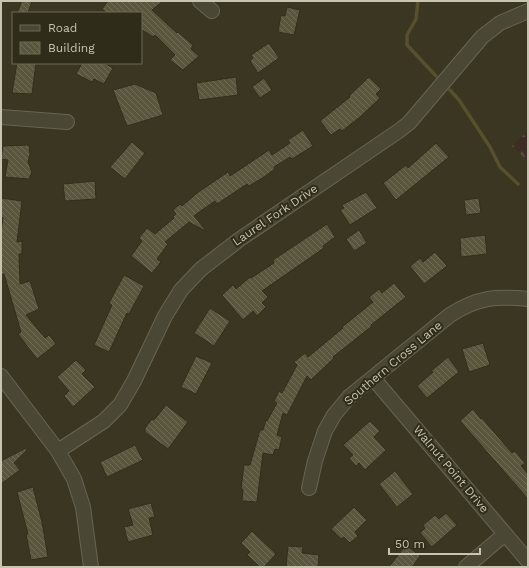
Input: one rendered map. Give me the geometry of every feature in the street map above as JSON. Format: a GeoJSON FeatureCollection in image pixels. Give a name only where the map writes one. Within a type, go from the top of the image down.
{"type":"FeatureCollection","features":[{"type":"Feature","properties":{"kind":"street"},"geometry":{"type":"LineString","coordinates":[[200,1],[212,12]]}},
{"type":"Feature","properties":{"kind":"street","name":"Laurel Fork Drive"},"geometry":{"type":"LineString","coordinates":[[58,451],[104,422],[120,405],[134,381],[165,316],[181,290],[201,269],[240,238],[409,123],[482,37],[500,23],[528,11]]}},
{"type":"Feature","properties":{"kind":"street"},"geometry":{"type":"LineString","coordinates":[[1,117],[67,122]]}},
{"type":"Feature","properties":{"kind":"street","name":"Southern Cross Lane"},"geometry":{"type":"LineString","coordinates":[[309,488],[315,461],[325,431],[334,415],[349,397],[460,308],[492,297],[528,299]]}},
{"type":"Feature","properties":{"kind":"street"},"geometry":{"type":"LineString","coordinates":[[1,376],[58,451],[74,479],[83,507],[91,567]]}},
{"type":"Feature","properties":{"kind":"street","name":"Walnut Point Drive"},"geometry":{"type":"LineString","coordinates":[[373,378],[528,560]]}},
{"type":"Feature","properties":{"kind":"street"},"geometry":{"type":"LineString","coordinates":[[466,567],[505,534]]}},
{"type":"Feature","properties":{"kind":"green space"},"geometry":{"type":"Polygon","coordinates":[[[528,131],[528,161],[512,146],[528,131]]]}},
{"type":"Feature","properties":{"kind":"building"},"geometry":{"type":"Polygon","coordinates":[[[22,1],[32,1],[28,12],[17,12],[22,1]]]}},
{"type":"Feature","properties":{"kind":"building"},"geometry":{"type":"Polygon","coordinates":[[[108,1],[163,1],[152,10],[177,33],[178,32],[193,45],[191,49],[199,56],[183,70],[170,60],[175,55],[155,35],[153,37],[142,30],[142,12],[106,12],[102,9],[108,1]]]}},
{"type":"Feature","properties":{"kind":"building"},"geometry":{"type":"Polygon","coordinates":[[[287,7],[300,10],[294,35],[278,32],[281,15],[285,16],[287,7]]]}},
{"type":"Feature","properties":{"kind":"building"},"geometry":{"type":"Polygon","coordinates":[[[269,43],[279,58],[258,73],[250,61],[253,58],[251,55],[269,43]]]}},
{"type":"Feature","properties":{"kind":"building"},"geometry":{"type":"Polygon","coordinates":[[[17,64],[36,64],[32,94],[12,93],[17,64]]]}},
{"type":"Feature","properties":{"kind":"building"},"geometry":{"type":"Polygon","coordinates":[[[81,64],[106,64],[113,68],[104,84],[94,79],[92,82],[76,74],[81,64]]]}},
{"type":"Feature","properties":{"kind":"building"},"geometry":{"type":"Polygon","coordinates":[[[236,77],[238,95],[199,100],[196,83],[236,77]]]}},
{"type":"Feature","properties":{"kind":"building"},"geometry":{"type":"Polygon","coordinates":[[[369,77],[381,89],[376,94],[380,98],[360,117],[342,131],[340,129],[331,135],[320,121],[350,97],[349,96],[369,77]]]}},
{"type":"Feature","properties":{"kind":"building"},"geometry":{"type":"Polygon","coordinates":[[[264,78],[272,90],[260,98],[252,87],[264,78]]]}},
{"type":"Feature","properties":{"kind":"building"},"geometry":{"type":"Polygon","coordinates":[[[135,84],[156,93],[163,115],[127,126],[113,90],[135,84]]]}},
{"type":"Feature","properties":{"kind":"building"},"geometry":{"type":"Polygon","coordinates":[[[303,130],[313,146],[292,159],[290,157],[274,167],[275,169],[264,177],[249,186],[247,184],[217,204],[215,201],[194,216],[207,232],[189,222],[165,242],[168,244],[157,259],[161,262],[152,273],[131,256],[142,241],[139,238],[147,228],[155,234],[174,218],[173,216],[176,214],[173,210],[180,204],[182,206],[197,193],[228,172],[230,176],[269,150],[272,155],[290,143],[288,140],[303,130]]]}},
{"type":"Feature","properties":{"kind":"building"},"geometry":{"type":"Polygon","coordinates":[[[132,142],[145,153],[125,179],[110,167],[132,142]]]}},
{"type":"Feature","properties":{"kind":"building"},"geometry":{"type":"Polygon","coordinates":[[[436,143],[449,157],[396,200],[383,183],[406,165],[408,168],[436,143]]]}},
{"type":"Feature","properties":{"kind":"building"},"geometry":{"type":"Polygon","coordinates":[[[29,145],[30,154],[28,162],[32,172],[29,179],[5,177],[8,160],[1,159],[3,146],[29,145]]]}},
{"type":"Feature","properties":{"kind":"building"},"geometry":{"type":"Polygon","coordinates":[[[95,181],[96,199],[65,201],[63,184],[95,181]]]}},
{"type":"Feature","properties":{"kind":"building"},"geometry":{"type":"Polygon","coordinates":[[[366,192],[377,208],[350,225],[340,210],[344,208],[342,205],[366,192]]]}},
{"type":"Feature","properties":{"kind":"building"},"geometry":{"type":"Polygon","coordinates":[[[1,198],[22,201],[17,242],[22,241],[22,254],[19,254],[20,284],[30,281],[39,309],[26,315],[45,338],[49,335],[56,344],[37,359],[18,334],[21,332],[4,274],[1,274],[1,232],[3,218],[1,217],[1,198]]]}},
{"type":"Feature","properties":{"kind":"building"},"geometry":{"type":"Polygon","coordinates":[[[479,198],[481,213],[466,215],[464,200],[479,198]]]}},
{"type":"Feature","properties":{"kind":"building"},"geometry":{"type":"Polygon","coordinates":[[[327,224],[335,237],[323,246],[324,248],[262,291],[268,297],[262,303],[266,307],[257,316],[253,311],[243,320],[222,295],[233,285],[236,289],[250,277],[251,278],[274,263],[273,260],[327,224]]]}},
{"type":"Feature","properties":{"kind":"building"},"geometry":{"type":"Polygon","coordinates":[[[359,230],[367,243],[354,251],[346,239],[359,230]]]}},
{"type":"Feature","properties":{"kind":"building"},"geometry":{"type":"Polygon","coordinates":[[[485,235],[487,254],[461,257],[460,238],[485,235]]]}},
{"type":"Feature","properties":{"kind":"building"},"geometry":{"type":"Polygon","coordinates":[[[435,252],[447,266],[424,284],[410,266],[420,258],[423,262],[435,252]]]}},
{"type":"Feature","properties":{"kind":"building"},"geometry":{"type":"Polygon","coordinates":[[[124,275],[144,286],[129,314],[127,313],[109,352],[94,345],[112,305],[109,303],[124,275]]]}},
{"type":"Feature","properties":{"kind":"building"},"geometry":{"type":"Polygon","coordinates":[[[394,283],[406,297],[333,357],[334,358],[311,380],[307,376],[287,415],[283,413],[277,435],[282,437],[279,450],[275,449],[273,455],[263,453],[257,502],[242,501],[243,489],[241,489],[244,465],[250,465],[260,430],[263,430],[266,420],[267,421],[277,403],[274,401],[279,391],[282,393],[297,365],[294,362],[305,353],[308,357],[373,302],[369,297],[379,289],[382,293],[394,283]]]}},
{"type":"Feature","properties":{"kind":"building"},"geometry":{"type":"Polygon","coordinates":[[[210,308],[230,321],[214,346],[194,333],[210,308]]]}},
{"type":"Feature","properties":{"kind":"building"},"geometry":{"type":"Polygon","coordinates":[[[483,343],[490,365],[469,372],[462,349],[483,343]]]}},
{"type":"Feature","properties":{"kind":"building"},"geometry":{"type":"Polygon","coordinates":[[[196,356],[212,363],[196,394],[181,387],[196,356]]]}},
{"type":"Feature","properties":{"kind":"building"},"geometry":{"type":"Polygon","coordinates":[[[448,357],[459,372],[427,398],[417,386],[433,372],[431,371],[448,357]]]}},
{"type":"Feature","properties":{"kind":"building"},"geometry":{"type":"Polygon","coordinates":[[[76,360],[86,370],[82,374],[95,387],[73,407],[64,396],[69,391],[57,377],[76,360]]]}},
{"type":"Feature","properties":{"kind":"building"},"geometry":{"type":"Polygon","coordinates":[[[166,405],[188,422],[168,449],[145,432],[145,428],[152,419],[154,420],[166,405]]]}},
{"type":"Feature","properties":{"kind":"building"},"geometry":{"type":"Polygon","coordinates":[[[473,409],[512,453],[515,451],[525,463],[521,466],[528,474],[528,499],[460,421],[473,409]]]}},
{"type":"Feature","properties":{"kind":"building"},"geometry":{"type":"Polygon","coordinates":[[[370,421],[380,431],[374,437],[386,450],[365,470],[359,463],[356,466],[349,458],[353,455],[343,445],[370,421]]]}},
{"type":"Feature","properties":{"kind":"building"},"geometry":{"type":"Polygon","coordinates":[[[135,445],[143,460],[107,477],[100,462],[135,445]]]}},
{"type":"Feature","properties":{"kind":"building"},"geometry":{"type":"Polygon","coordinates":[[[26,448],[27,450],[14,463],[20,470],[1,484],[1,461],[26,448]]]}},
{"type":"Feature","properties":{"kind":"building"},"geometry":{"type":"Polygon","coordinates":[[[395,471],[413,494],[397,507],[379,484],[395,471]]]}},
{"type":"Feature","properties":{"kind":"building"},"geometry":{"type":"Polygon","coordinates":[[[33,487],[42,522],[48,557],[31,560],[26,534],[28,534],[17,492],[33,487]]]}},
{"type":"Feature","properties":{"kind":"building"},"geometry":{"type":"Polygon","coordinates":[[[151,503],[155,517],[149,518],[153,535],[128,542],[124,527],[133,525],[128,509],[151,503]]]}},
{"type":"Feature","properties":{"kind":"building"},"geometry":{"type":"Polygon","coordinates":[[[354,507],[367,520],[355,532],[358,536],[350,543],[344,537],[341,539],[331,529],[354,507]]]}},
{"type":"Feature","properties":{"kind":"building"},"geometry":{"type":"Polygon","coordinates":[[[446,513],[457,525],[432,547],[420,533],[425,528],[423,525],[435,515],[439,519],[446,513]]]}},
{"type":"Feature","properties":{"kind":"building"},"geometry":{"type":"Polygon","coordinates":[[[252,531],[276,554],[264,567],[260,567],[247,555],[250,552],[241,543],[252,531]]]}},
{"type":"Feature","properties":{"kind":"building"},"geometry":{"type":"Polygon","coordinates":[[[406,545],[420,556],[412,567],[389,567],[406,545]]]}},
{"type":"Feature","properties":{"kind":"building"},"geometry":{"type":"Polygon","coordinates":[[[288,546],[303,547],[302,553],[319,555],[318,567],[286,567],[288,546]]]}},
{"type":"Feature","properties":{"kind":"waterway"},"geometry":{"type":"LineString","coordinates":[[418,1],[416,19],[407,35],[407,45],[436,76]]}},
{"type":"Feature","properties":{"kind":"waterway"},"geometry":{"type":"LineString","coordinates":[[450,90],[459,100],[490,147],[500,167],[518,184]]}}]}
